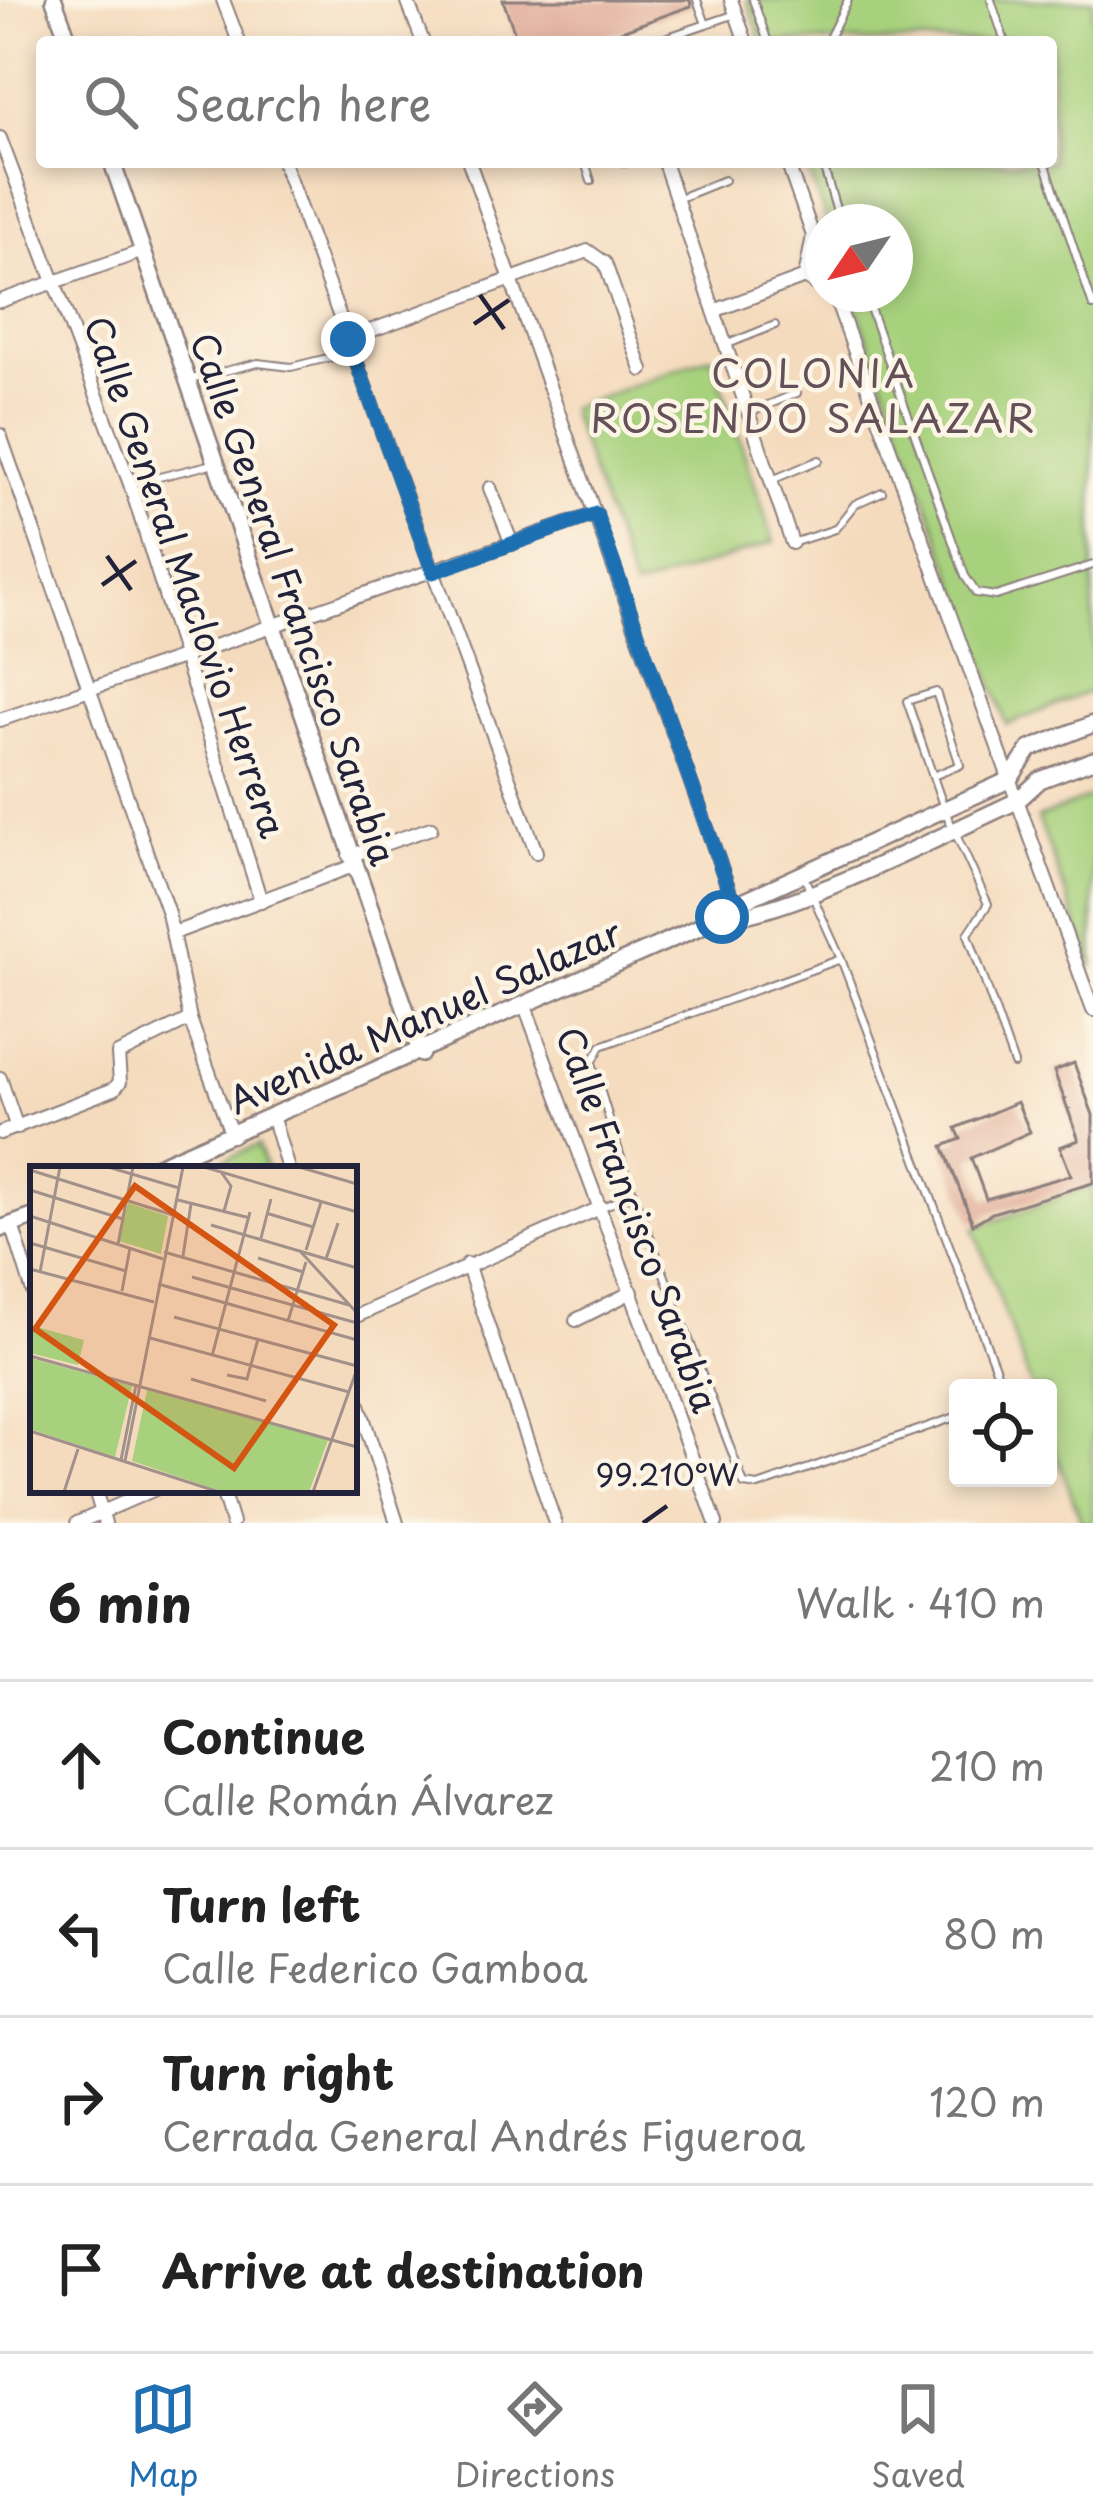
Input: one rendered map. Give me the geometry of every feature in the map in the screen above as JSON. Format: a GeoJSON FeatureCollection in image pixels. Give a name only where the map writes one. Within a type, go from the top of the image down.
{"type":"FeatureCollection","features":[{"type":"Feature","properties":{"kind":"street"},"geometry":{"type":"LineString","coordinates":[[54,0],[67,36]]}},
{"type":"Feature","properties":{"kind":"street"},"geometry":{"type":"LineString","coordinates":[[224,0],[237,36]]}},
{"type":"Feature","properties":{"kind":"street"},"geometry":{"type":"LineString","coordinates":[[407,0],[422,36]]}},
{"type":"Feature","properties":{"kind":"street"},"geometry":{"type":"LineString","coordinates":[[733,7],[744,36]]}},
{"type":"Feature","properties":{"kind":"street","name":"Calle General Maclovio Herrera"},"geometry":{"type":"LineString","coordinates":[[0,138],[130,484],[261,901]]}},
{"type":"Feature","properties":{"kind":"street","name":"Calle General Francisco Sarabia"},"geometry":{"type":"LineString","coordinates":[[114,168],[421,1054]]}},
{"type":"Feature","properties":{"kind":"street"},"geometry":{"type":"LineString","coordinates":[[285,168],[536,852]]}},
{"type":"Feature","properties":{"kind":"street"},"geometry":{"type":"LineString","coordinates":[[471,168],[737,912],[802,874],[1009,780],[1030,748],[1093,724]]}},
{"type":"Feature","properties":{"kind":"street"},"geometry":{"type":"LineString","coordinates":[[666,168],[792,543]]}},
{"type":"Feature","properties":{"kind":"street"},"geometry":{"type":"LineString","coordinates":[[790,168],[805,212]]}},
{"type":"Feature","properties":{"kind":"street"},"geometry":{"type":"LineString","coordinates":[[0,301],[143,250]]}},
{"type":"Feature","properties":{"kind":"street"},"geometry":{"type":"LineString","coordinates":[[350,345],[513,276],[577,253],[598,254],[643,370]]}},
{"type":"Feature","properties":{"kind":"street"},"geometry":{"type":"LineString","coordinates":[[714,311],[805,277]]}},
{"type":"Feature","properties":{"kind":"street"},"geometry":{"type":"LineString","coordinates":[[840,312],[1093,1010]]}},
{"type":"Feature","properties":{"kind":"street"},"geometry":{"type":"LineString","coordinates":[[0,435],[174,933],[190,1019],[232,1136]]}},
{"type":"Feature","properties":{"kind":"street"},"geometry":{"type":"LineString","coordinates":[[490,488],[512,544]]}},
{"type":"Feature","properties":{"kind":"street"},"geometry":{"type":"LineString","coordinates":[[0,720],[596,514]]}},
{"type":"Feature","properties":{"kind":"street","name":"Avenida Manuel Salazar"},"geometry":{"type":"LineString","coordinates":[[158,1166],[421,1054],[722,917],[811,892],[1017,802],[1040,780],[1093,760]]}},
{"type":"Feature","properties":{"kind":"street"},"geometry":{"type":"LineString","coordinates":[[174,933],[431,829]]}},
{"type":"Feature","properties":{"kind":"street"},"geometry":{"type":"LineString","coordinates":[[887,838],[895,855]]}},
{"type":"Feature","properties":{"kind":"street","name":"Calle Francisco Sarabia"},"geometry":{"type":"LineString","coordinates":[[525,1006],[716,1523]]}},
{"type":"Feature","properties":{"kind":"street"},"geometry":{"type":"LineString","coordinates":[[0,1133],[114,1089],[120,1082],[118,1054],[190,1019]]}},
{"type":"Feature","properties":{"kind":"street"},"geometry":{"type":"LineString","coordinates":[[0,1078],[16,1128]]}},
{"type":"Feature","properties":{"kind":"street"},"geometry":{"type":"LineString","coordinates":[[273,1119],[287,1166]]}},
{"type":"Feature","properties":{"kind":"street"},"geometry":{"type":"LineString","coordinates":[[357,1316],[600,1208]]}},
{"type":"Feature","properties":{"kind":"street"},"geometry":{"type":"LineString","coordinates":[[6,1227],[30,1285]]}},
{"type":"Feature","properties":{"kind":"street"},"geometry":{"type":"LineString","coordinates":[[467,1264],[555,1523]]}},
{"type":"Feature","properties":{"kind":"street"},"geometry":{"type":"LineString","coordinates":[[576,1320],[632,1292]]}},
{"type":"Feature","properties":{"kind":"street"},"geometry":{"type":"LineString","coordinates":[[357,1404],[397,1523]]}},
{"type":"Feature","properties":{"kind":"street"},"geometry":{"type":"LineString","coordinates":[[76,1523],[103,1517],[147,1493]]}},
{"type":"Feature","properties":{"kind":"street"},"geometry":{"type":"LineString","coordinates":[[223,1493],[232,1523]]}},
{"type":"Feature","properties":{"kind":"lane"},"geometry":{"type":"LineString","coordinates":[[697,0],[706,24]]}},
{"type":"Feature","properties":{"kind":"lane"},"geometry":{"type":"LineString","coordinates":[[753,0],[766,36]]}},
{"type":"Feature","properties":{"kind":"lane"},"geometry":{"type":"LineString","coordinates":[[830,36],[848,0]]}},
{"type":"Feature","properties":{"kind":"lane"},"geometry":{"type":"LineString","coordinates":[[992,0],[1003,36]]}},
{"type":"Feature","properties":{"kind":"lane"},"geometry":{"type":"LineString","coordinates":[[670,36],[706,24],[733,7]]}},
{"type":"Feature","properties":{"kind":"lane"},"geometry":{"type":"LineString","coordinates":[[587,168],[591,181]]}},
{"type":"Feature","properties":{"kind":"lane"},"geometry":{"type":"LineString","coordinates":[[824,168],[835,204]]}},
{"type":"Feature","properties":{"kind":"lane"},"geometry":{"type":"LineString","coordinates":[[1047,168],[1093,306]]}},
{"type":"Feature","properties":{"kind":"lane"},"geometry":{"type":"LineString","coordinates":[[676,200],[724,180]]}},
{"type":"Feature","properties":{"kind":"lane"},"geometry":{"type":"LineString","coordinates":[[872,312],[965,576],[976,593],[996,596],[1093,565]]}},
{"type":"Feature","properties":{"kind":"lane"},"geometry":{"type":"LineString","coordinates":[[726,345],[775,326]]}},
{"type":"Feature","properties":{"kind":"lane"},"geometry":{"type":"LineString","coordinates":[[186,381],[258,362],[291,367],[350,345]]}},
{"type":"Feature","properties":{"kind":"lane"},"geometry":{"type":"LineString","coordinates":[[748,413],[797,393]]}},
{"type":"Feature","properties":{"kind":"lane"},"geometry":{"type":"LineString","coordinates":[[771,480],[819,460]]}},
{"type":"Feature","properties":{"kind":"lane"},"geometry":{"type":"LineString","coordinates":[[130,484],[213,464]]}},
{"type":"Feature","properties":{"kind":"lane"},"geometry":{"type":"LineString","coordinates":[[792,543],[836,529],[855,504],[882,492]]}},
{"type":"Feature","properties":{"kind":"lane"},"geometry":{"type":"LineString","coordinates":[[933,776],[960,766],[936,692],[908,701],[933,776],[945,811],[988,904],[968,934],[1014,1064]]}},
{"type":"Feature","properties":{"kind":"lane"},"geometry":{"type":"LineString","coordinates":[[802,874],[842,959],[1000,1379]]}},
{"type":"Feature","properties":{"kind":"lane"},"geometry":{"type":"LineString","coordinates":[[842,959],[595,1050],[592,1063],[634,1195],[744,1484],[758,1486],[949,1419]]}},
{"type":"Feature","properties":{"kind":"lane"},"geometry":{"type":"LineString","coordinates":[[600,1208],[634,1195]]}},
{"type":"Feature","properties":{"kind":"path"},"geometry":{"type":"LineString","coordinates":[[1065,1097],[1070,1109]]}},
{"type":"Feature","properties":{"kind":"green space"},"geometry":{"type":"Polygon","coordinates":[[[747,0],[1093,0],[1093,690],[1007,725],[858,312],[913,312],[913,204],[820,204],[807,168],[1057,168],[1057,36],[760,36],[747,0]]]}},
{"type":"Feature","properties":{"kind":"green space"},"geometry":{"type":"Polygon","coordinates":[[[712,356],[774,542],[634,589],[569,409],[712,356]]]}},
{"type":"Feature","properties":{"kind":"green space"},"geometry":{"type":"Polygon","coordinates":[[[1093,796],[1093,968],[1038,818],[1093,796]]]}},
{"type":"Feature","properties":{"kind":"green space"},"geometry":{"type":"Polygon","coordinates":[[[258,1145],[265,1166],[211,1166],[258,1145]]]}},
{"type":"Feature","properties":{"kind":"green space"},"geometry":{"type":"Polygon","coordinates":[[[1093,1186],[1093,1523],[1082,1523],[1057,1455],[1057,1379],[1029,1379],[974,1228],[1093,1186]]]}},
{"type":"Feature","properties":{"kind":"building"},"geometry":{"type":"Polygon","coordinates":[[[503,0],[690,0],[691,6],[608,36],[516,36],[503,0]]]}},
{"type":"Feature","properties":{"kind":"building"},"geometry":{"type":"Polygon","coordinates":[[[1074,1063],[1093,1115],[1093,1183],[992,1213],[973,1224],[943,1146],[961,1139],[956,1128],[1017,1102],[1030,1132],[971,1158],[986,1199],[1071,1175],[1060,1147],[1079,1140],[1054,1071],[1074,1063]]]}},
{"type":"Feature","properties":{"kind":"district","name":"COLONIA ROSENDO SALAZAR"},"geometry":{"type":"Point","coordinates":[814,396]}},
{"type":"Feature","properties":{"kind":"route"},"geometry":{"type":"LineString","coordinates":[[348,339],[433,572],[596,514],[734,904],[722,917]]}}]}
